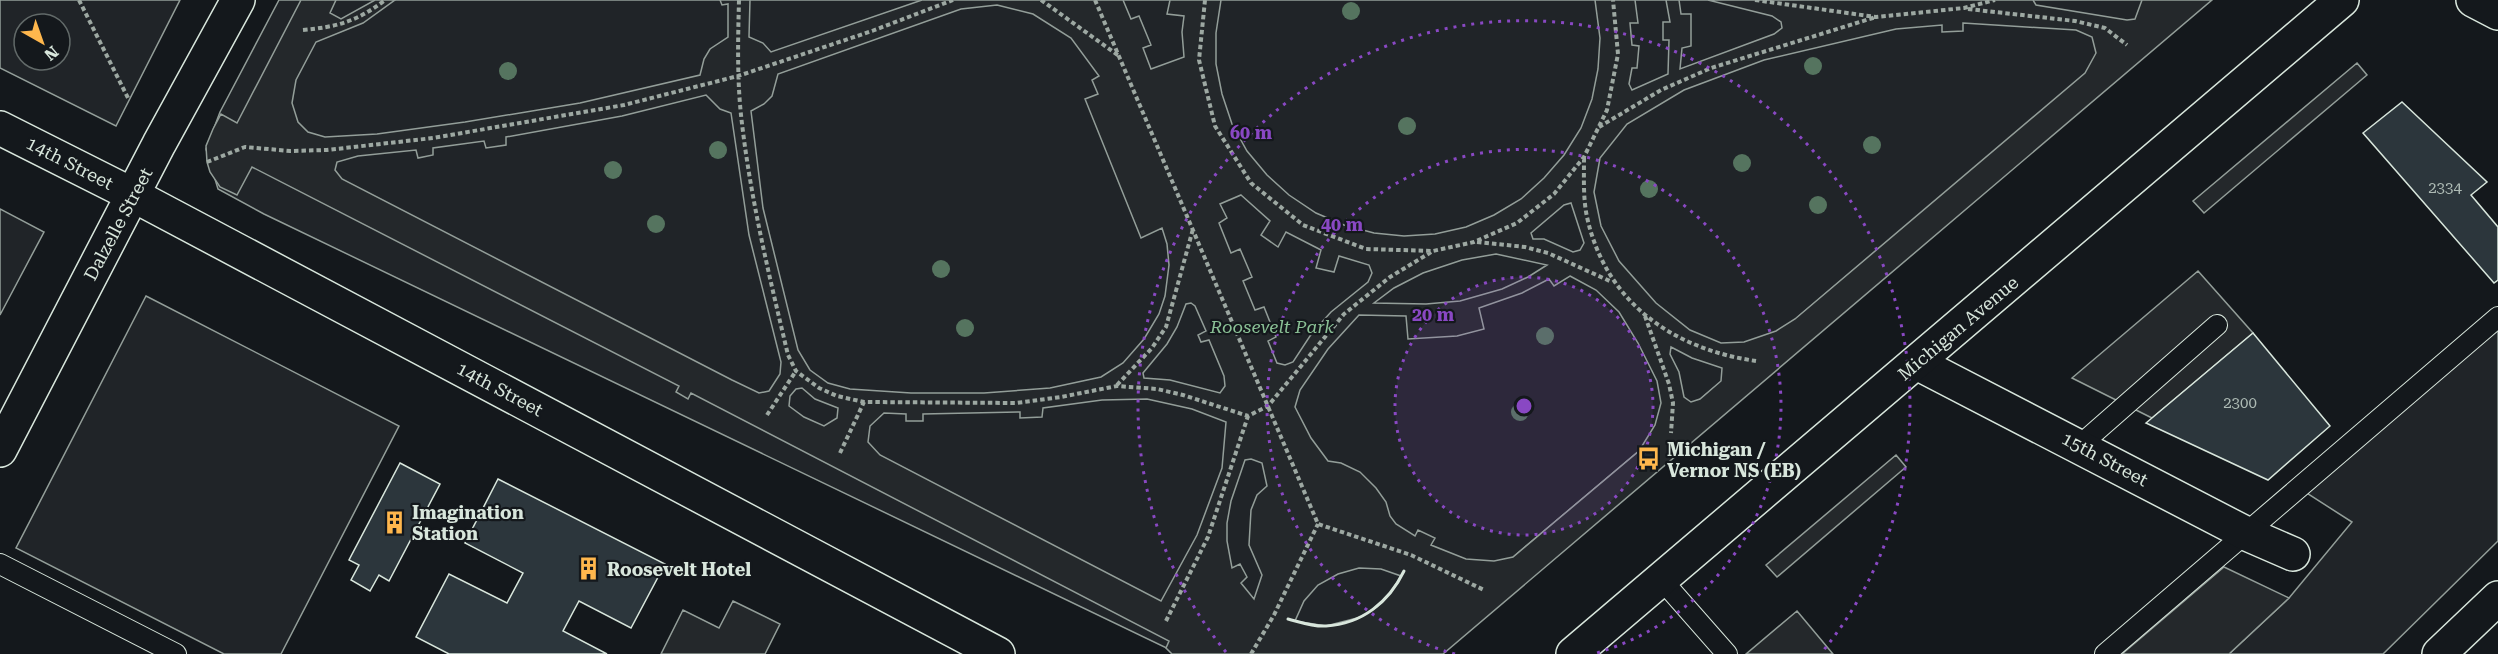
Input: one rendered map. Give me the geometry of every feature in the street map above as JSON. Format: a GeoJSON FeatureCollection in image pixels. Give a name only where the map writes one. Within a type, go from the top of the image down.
{"type":"FeatureCollection","features":[{"type":"Feature","properties":{"kind":"main road","name":"Dalzelle Street"},"geometry":{"type":"LineString","coordinates":[[0,450],[238,0]]}},
{"type":"Feature","properties":{"kind":"main road","name":"Michigan Avenue"},"geometry":{"type":"LineString","coordinates":[[1573,654],[2342,0]]}},
{"type":"Feature","properties":{"kind":"main road"},"geometry":{"type":"LineString","coordinates":[[2473,0],[2498,13]]}},
{"type":"Feature","properties":{"kind":"main road","name":"14th Street"},"geometry":{"type":"LineString","coordinates":[[0,128],[133,195],[998,654]]}},
{"type":"Feature","properties":{"kind":"main road","name":"15th Street"},"geometry":{"type":"LineString","coordinates":[[1917,363],[2247,534],[2293,554]]}},
{"type":"Feature","properties":{"kind":"main road"},"geometry":{"type":"LineString","coordinates":[[2439,654],[2498,598]]}},
{"type":"Feature","properties":{"kind":"lane"},"geometry":{"type":"LineString","coordinates":[[2105,654],[2498,317]]}},
{"type":"Feature","properties":{"kind":"lane"},"geometry":{"type":"LineString","coordinates":[[2079,446],[2217,325]]}},
{"type":"Feature","properties":{"kind":"lane"},"geometry":{"type":"LineString","coordinates":[[0,564],[176,654]]}},
{"type":"Feature","properties":{"kind":"lane"},"geometry":{"type":"LineString","coordinates":[[1661,579],[1727,654]]}},
{"type":"Feature","properties":{"kind":"path"},"geometry":{"type":"LineString","coordinates":[[79,0],[129,100]]}},
{"type":"Feature","properties":{"kind":"path"},"geometry":{"type":"LineString","coordinates":[[303,30],[329,28],[353,21],[386,0]]}},
{"type":"Feature","properties":{"kind":"path"},"geometry":{"type":"LineString","coordinates":[[739,0],[738,76],[742,125],[759,235],[788,355],[796,372],[819,388],[837,396],[864,402],[1016,403],[1117,386],[1157,389],[1248,416],[1268,406],[1344,315],[1390,277],[1433,252]]}},
{"type":"Feature","properties":{"kind":"path"},"geometry":{"type":"LineString","coordinates":[[207,162],[245,147],[290,151],[327,150],[433,138],[624,105],[738,76],[872,31],[953,0]]}},
{"type":"Feature","properties":{"kind":"path"},"geometry":{"type":"LineString","coordinates":[[1041,0],[1119,56]]}},
{"type":"Feature","properties":{"kind":"path"},"geometry":{"type":"LineString","coordinates":[[1095,0],[1318,524],[1411,555],[1484,590]]}},
{"type":"Feature","properties":{"kind":"path"},"geometry":{"type":"LineString","coordinates":[[1204,0],[1199,60],[1215,126],[1251,183],[1303,225],[1366,249],[1433,252],[1474,242],[1517,223],[1554,194],[1584,158],[1606,110],[1618,54],[1612,0]]}},
{"type":"Feature","properties":{"kind":"path"},"geometry":{"type":"LineString","coordinates":[[1755,0],[1876,17]]}},
{"type":"Feature","properties":{"kind":"path"},"geometry":{"type":"LineString","coordinates":[[1599,127],[1661,90],[1711,68],[1876,17],[1964,8],[1995,0]]}},
{"type":"Feature","properties":{"kind":"path"},"geometry":{"type":"LineString","coordinates":[[1964,8],[2075,21],[2105,28],[2127,45]]}},
{"type":"Feature","properties":{"kind":"path"},"geometry":{"type":"LineString","coordinates":[[1584,158],[1587,218],[1593,238],[1613,282],[1644,316],[1682,339],[1725,356],[1756,361]]}},
{"type":"Feature","properties":{"kind":"path"},"geometry":{"type":"LineString","coordinates":[[1117,386],[1152,348],[1166,327],[1193,229]]}},
{"type":"Feature","properties":{"kind":"path"},"geometry":{"type":"LineString","coordinates":[[1474,242],[1525,247],[1548,253],[1613,282]]}},
{"type":"Feature","properties":{"kind":"path"},"geometry":{"type":"LineString","coordinates":[[1644,316],[1670,384],[1673,403],[1671,433]]}},
{"type":"Feature","properties":{"kind":"path"},"geometry":{"type":"LineString","coordinates":[[767,414],[796,372]]}},
{"type":"Feature","properties":{"kind":"path"},"geometry":{"type":"LineString","coordinates":[[840,453],[864,402]]}},
{"type":"Feature","properties":{"kind":"path"},"geometry":{"type":"LineString","coordinates":[[1166,621],[1208,537],[1248,416]]}},
{"type":"Feature","properties":{"kind":"path"},"geometry":{"type":"LineString","coordinates":[[1251,654],[1274,615],[1318,524]]}},
{"type":"Feature","properties":{"kind":"green space"},"geometry":{"type":"Polygon","coordinates":[[[0,0],[180,0],[116,126],[0,68],[0,0]]]}},
{"type":"Feature","properties":{"kind":"green space","name":"Roosevelt Park"},"geometry":{"type":"Polygon","coordinates":[[[279,0],[2174,0],[1398,654],[1179,654],[264,214],[218,189],[206,149],[220,112],[279,0]]]}},
{"type":"Feature","properties":{"kind":"green space"},"geometry":{"type":"Polygon","coordinates":[[[0,209],[44,232],[0,315],[0,209]]]}},
{"type":"Feature","properties":{"kind":"green space"},"geometry":{"type":"Polygon","coordinates":[[[146,296],[399,426],[281,654],[224,654],[16,548],[146,296]]]}},
{"type":"Feature","properties":{"kind":"green space"},"geometry":{"type":"Polygon","coordinates":[[[2498,329],[2498,541],[2383,654],[2229,654],[2289,598],[2352,522],[2305,492],[2498,329]]]}},
{"type":"Feature","properties":{"kind":"shaded area"},"geometry":{"type":"Polygon","coordinates":[[[301,0],[336,0],[330,13],[341,19],[375,0],[395,0],[363,23],[316,42],[296,80],[292,103],[298,122],[308,132],[325,137],[377,134],[580,103],[700,75],[704,59],[710,49],[728,37],[728,4],[722,5],[720,0],[750,0],[749,37],[763,43],[771,52],[922,0],[1123,0],[1131,19],[1139,16],[1151,45],[1143,48],[1151,69],[1184,57],[1182,32],[1184,16],[1167,14],[1170,0],[1221,0],[1216,33],[1216,64],[1222,94],[1232,124],[1247,151],[1267,175],[1289,195],[1316,213],[1344,225],[1374,233],[1404,236],[1435,234],[1466,227],[1494,215],[1521,199],[1564,155],[1581,128],[1592,99],[1598,69],[1600,38],[1595,0],[1635,0],[1638,23],[1630,23],[1632,45],[1639,46],[1637,68],[1632,68],[1629,84],[1632,90],[1668,74],[1669,40],[1663,40],[1663,22],[1670,22],[1666,0],[1679,0],[1681,14],[1691,14],[1691,46],[1682,48],[1680,69],[1774,34],[1782,28],[1781,22],[1772,16],[1708,0],[2033,0],[2036,5],[2127,20],[2135,19],[2142,0],[2212,0],[1443,654],[1172,654],[1166,648],[1169,641],[691,393],[688,399],[676,392],[679,386],[252,167],[237,195],[220,187],[210,172],[206,146],[221,114],[237,123],[301,0]],[[997,5],[961,9],[778,74],[772,96],[764,104],[751,111],[763,208],[798,350],[810,370],[828,383],[850,389],[911,393],[984,393],[1050,388],[1101,377],[1123,363],[1144,339],[1159,314],[1165,296],[1169,265],[1167,244],[1162,228],[1141,238],[1085,99],[1098,94],[1092,80],[1099,76],[1071,38],[1033,14],[997,5]],[[1963,23],[1963,31],[1942,32],[1942,25],[1896,29],[1764,60],[1684,90],[1627,124],[1600,158],[1594,192],[1601,226],[1619,261],[1656,303],[1690,330],[1721,343],[1744,342],[1776,331],[1795,319],[2085,73],[2096,53],[2092,37],[2076,30],[1963,23]],[[706,95],[622,116],[506,137],[506,145],[486,148],[484,141],[433,148],[433,155],[418,158],[416,150],[358,156],[337,162],[335,170],[342,179],[732,380],[759,393],[769,391],[780,374],[781,362],[749,235],[731,113],[720,109],[706,95]],[[1241,195],[1220,204],[1227,218],[1219,223],[1231,253],[1240,249],[1252,277],[1243,281],[1255,310],[1264,307],[1276,337],[1268,341],[1277,363],[1285,365],[1293,362],[1312,333],[1331,312],[1368,282],[1372,273],[1369,265],[1339,256],[1334,272],[1316,268],[1321,250],[1286,232],[1278,247],[1261,235],[1270,221],[1241,195]],[[1571,203],[1564,205],[1531,233],[1533,239],[1544,239],[1573,252],[1580,250],[1584,243],[1571,203]],[[1496,254],[1462,260],[1423,273],[1394,288],[1374,303],[1426,304],[1460,301],[1502,289],[1547,265],[1496,254]],[[1570,276],[1554,286],[1549,279],[1522,293],[1479,308],[1484,329],[1457,336],[1408,339],[1406,316],[1359,315],[1328,349],[1300,390],[1295,407],[1311,438],[1328,461],[1341,463],[1360,472],[1386,502],[1390,516],[1396,524],[1415,536],[1418,530],[1435,538],[1431,545],[1466,559],[1494,561],[1513,557],[1639,451],[1655,425],[1661,403],[1657,381],[1638,343],[1619,312],[1596,290],[1570,276]],[[1191,303],[1186,304],[1167,344],[1143,373],[1144,378],[1170,380],[1220,393],[1225,386],[1224,376],[1209,340],[1201,342],[1198,335],[1206,331],[1195,306],[1191,303]],[[1671,347],[1670,354],[1679,372],[1684,397],[1691,402],[1700,399],[1721,381],[1722,368],[1692,358],[1671,347]],[[802,388],[796,389],[790,396],[789,406],[804,417],[824,426],[837,418],[838,408],[815,399],[802,388]],[[1147,399],[1102,400],[1043,408],[1042,417],[1020,418],[1020,412],[923,414],[923,421],[906,421],[906,414],[884,413],[870,426],[868,442],[880,455],[1161,601],[1197,535],[1222,468],[1226,422],[1192,409],[1147,399]],[[1251,459],[1245,460],[1231,501],[1227,541],[1232,568],[1240,564],[1247,577],[1241,583],[1254,599],[1262,575],[1249,545],[1251,510],[1257,495],[1267,486],[1262,463],[1251,459]],[[1359,568],[1338,574],[1318,585],[1304,601],[1295,621],[1326,626],[1361,617],[1377,607],[1391,592],[1401,576],[1381,569],[1359,568]]]}},
{"type":"Feature","properties":{"kind":"shaded area"},"geometry":{"type":"Polygon","coordinates":[[[2357,63],[2367,75],[2204,213],[2193,201],[2357,63]]]}},
{"type":"Feature","properties":{"kind":"shaded area"},"geometry":{"type":"Polygon","coordinates":[[[2198,271],[2253,333],[2152,418],[2072,378],[2198,271]]]}},
{"type":"Feature","properties":{"kind":"shaded area"},"geometry":{"type":"Polygon","coordinates":[[[1896,455],[1906,467],[1777,577],[1766,565],[1896,455]]]}},
{"type":"Feature","properties":{"kind":"shaded area"},"geometry":{"type":"Polygon","coordinates":[[[2224,567],[2289,598],[2229,654],[2122,654],[2224,567]]]}},
{"type":"Feature","properties":{"kind":"shaded area"},"geometry":{"type":"Polygon","coordinates":[[[733,601],[780,624],[765,654],[661,654],[683,610],[719,628],[733,601]]]}},
{"type":"Feature","properties":{"kind":"shaded area"},"geometry":{"type":"Polygon","coordinates":[[[1797,611],[1833,654],[1746,654],[1797,611]]]}},
{"type":"Feature","properties":{"kind":"building"},"geometry":{"type":"Polygon","coordinates":[[[2402,102],[2487,182],[2471,195],[2498,227],[2498,280],[2494,283],[2363,133],[2402,102]]]}},
{"type":"Feature","properties":{"kind":"building"},"geometry":{"type":"Polygon","coordinates":[[[2253,333],[2330,426],[2268,480],[2146,423],[2253,333]]]}},
{"type":"Feature","properties":{"kind":"building","name":"Imagination Station"},"geometry":{"type":"Polygon","coordinates":[[[400,463],[440,484],[389,581],[379,575],[370,591],[351,580],[359,565],[349,560],[400,463]]]}},
{"type":"Feature","properties":{"kind":"building","name":"Roosevelt Hotel"},"geometry":{"type":"Polygon","coordinates":[[[498,479],[665,564],[631,628],[579,601],[563,631],[607,654],[449,654],[416,637],[449,574],[507,603],[523,573],[465,543],[498,479]]]}},
{"type":"Feature","properties":{"kind":"wall"},"geometry":{"type":"LineString","coordinates":[[1288,619],[1321,626],[1351,621],[1363,616],[1382,601],[1391,592],[1404,571]]}},
{"type":"Feature","properties":{"kind":"place","name":"Michigan / Vernor NS (EB)"},"geometry":{"type":"Point","coordinates":[1649,459]}},
{"type":"Feature","properties":{"kind":"place","name":"Imagination Station"},"geometry":{"type":"Point","coordinates":[394,522]}},
{"type":"Feature","properties":{"kind":"place","name":"Roosevelt Hotel"},"geometry":{"type":"Point","coordinates":[589,569]}}]}
